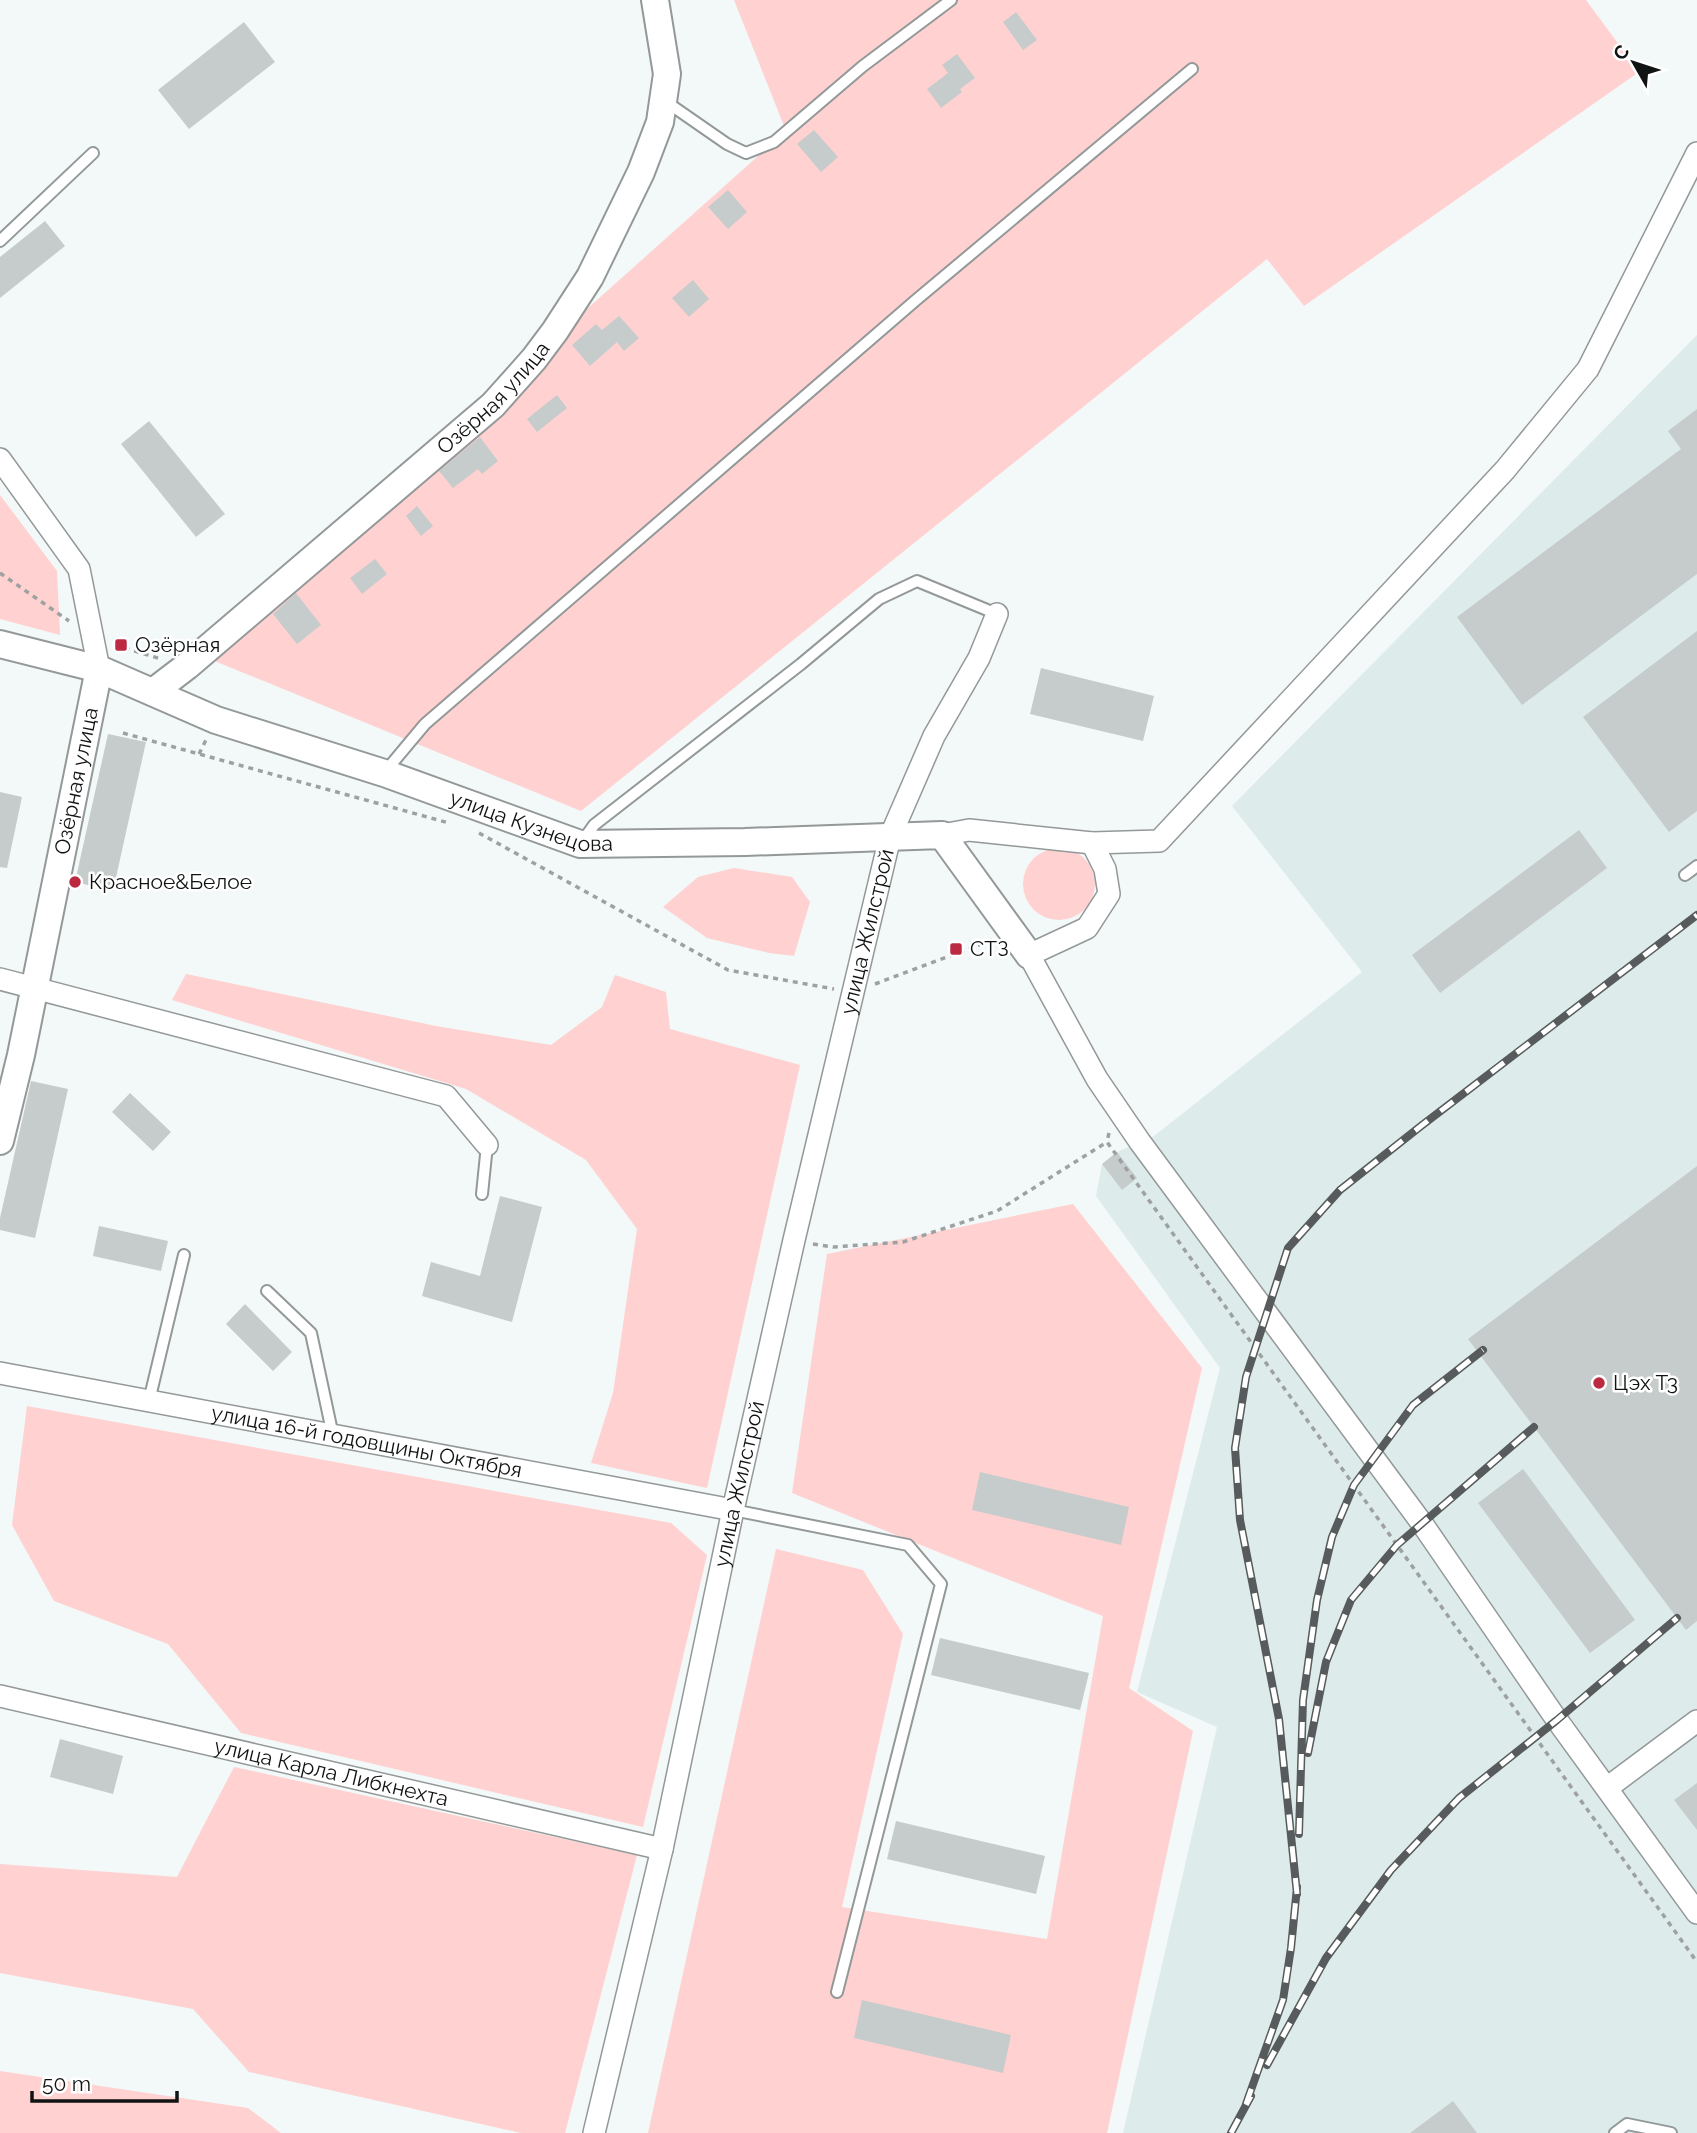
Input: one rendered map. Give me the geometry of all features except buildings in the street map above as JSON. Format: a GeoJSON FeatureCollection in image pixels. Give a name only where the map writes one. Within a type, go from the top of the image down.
{"type":"FeatureCollection","features":[{"type":"Feature","properties":{"kind":"street","name":"Озёрная улица"},"geometry":{"type":"LineString","coordinates":[[152,692],[187,666],[493,405],[555,331],[590,277],[641,172],[660,122],[667,74],[655,0]]}},
{"type":"Feature","properties":{"kind":"street"},"geometry":{"type":"LineString","coordinates":[[1697,153],[1588,369],[1505,470],[1159,841],[1092,843],[969,830],[942,835],[1029,955],[1097,1079],[1140,1142],[1422,1522],[1557,1720],[1697,1913]]}},
{"type":"Feature","properties":{"kind":"street"},"geometry":{"type":"LineString","coordinates":[[0,458],[79,569],[99,669]]}},
{"type":"Feature","properties":{"kind":"street","name":"улица Жилстрой"},"geometry":{"type":"LineString","coordinates":[[594,2133],[662,1849],[733,1510],[794,1241],[890,837],[934,736],[979,658],[997,614]]}},
{"type":"Feature","properties":{"kind":"street","name":"улица Кузнецова"},"geometry":{"type":"LineString","coordinates":[[0,644],[99,669],[216,720],[384,773],[580,844],[746,842],[942,835]]}},
{"type":"Feature","properties":{"kind":"street","name":"Озёрная улица"},"geometry":{"type":"LineString","coordinates":[[0,1141],[21,1055],[99,669]]}},
{"type":"Feature","properties":{"kind":"street"},"geometry":{"type":"LineString","coordinates":[[1029,955],[1087,928],[1109,894],[1105,869],[1092,843]]}},
{"type":"Feature","properties":{"kind":"street"},"geometry":{"type":"LineString","coordinates":[[0,979],[35,988]]}},
{"type":"Feature","properties":{"kind":"street","name":"улица 16-й годовщины Октября"},"geometry":{"type":"LineString","coordinates":[[0,1374],[733,1510]]}},
{"type":"Feature","properties":{"kind":"street","name":"улица Карла Либкнехта"},"geometry":{"type":"LineString","coordinates":[[0,1696],[662,1849]]}},
{"type":"Feature","properties":{"kind":"street"},"geometry":{"type":"LineString","coordinates":[[1607,1788],[1697,1721]]}},
{"type":"Feature","properties":{"kind":"lane"},"geometry":{"type":"LineString","coordinates":[[663,100],[727,144],[747,153],[774,142],[863,66],[950,0]]}},
{"type":"Feature","properties":{"kind":"lane"},"geometry":{"type":"LineString","coordinates":[[384,773],[425,724],[916,299],[1192,69]]}},
{"type":"Feature","properties":{"kind":"lane"},"geometry":{"type":"LineString","coordinates":[[0,241],[93,153]]}},
{"type":"Feature","properties":{"kind":"lane"},"geometry":{"type":"LineString","coordinates":[[580,844],[594,825],[801,664],[879,598],[917,581],[997,614]]}},
{"type":"Feature","properties":{"kind":"lane"},"geometry":{"type":"LineString","coordinates":[[1685,875],[1697,866]]}},
{"type":"Feature","properties":{"kind":"lane"},"geometry":{"type":"LineString","coordinates":[[35,988],[446,1096],[487,1144],[482,1194]]}},
{"type":"Feature","properties":{"kind":"lane"},"geometry":{"type":"LineString","coordinates":[[149,1401],[184,1255]]}},
{"type":"Feature","properties":{"kind":"lane"},"geometry":{"type":"LineString","coordinates":[[267,1291],[311,1333],[333,1436]]}},
{"type":"Feature","properties":{"kind":"lane"},"geometry":{"type":"LineString","coordinates":[[733,1510],[908,1545],[941,1584],[837,1992]]}},
{"type":"Feature","properties":{"kind":"lane"},"geometry":{"type":"LineString","coordinates":[[1615,2133],[1627,2124],[1671,2133]]}},
{"type":"Feature","properties":{"kind":"path"},"geometry":{"type":"LineString","coordinates":[[0,573],[93,639],[187,666]]}},
{"type":"Feature","properties":{"kind":"path"},"geometry":{"type":"LineString","coordinates":[[199,754],[216,720]]}},
{"type":"Feature","properties":{"kind":"path"},"geometry":{"type":"LineString","coordinates":[[124,733],[458,825]]}},
{"type":"Feature","properties":{"kind":"path"},"geometry":{"type":"LineString","coordinates":[[471,829],[728,970],[854,992],[996,939]]}},
{"type":"Feature","properties":{"kind":"path"},"geometry":{"type":"LineString","coordinates":[[794,1241],[833,1247],[903,1242],[997,1211],[1107,1142],[1112,1124]]}},
{"type":"Feature","properties":{"kind":"path"},"geometry":{"type":"LineString","coordinates":[[1107,1142],[1697,1962]]}},
{"type":"Feature","properties":{"kind":"shaded area"},"geometry":{"type":"Polygon","coordinates":[[[734,0],[1586,0],[1639,72],[1304,306],[1267,259],[581,811],[200,655],[786,131],[734,0]]]}},
{"type":"Feature","properties":{"kind":"shaded area"},"geometry":{"type":"Polygon","coordinates":[[[1697,335],[1697,2133],[1123,2133],[1217,1727],[1137,1692],[1220,1368],[1096,1196],[1102,1164],[1117,1152],[1154,1136],[1362,972],[1232,806],[1697,335]]]}},
{"type":"Feature","properties":{"kind":"shaded area"},"geometry":{"type":"Polygon","coordinates":[[[0,495],[57,571],[60,635],[0,619],[0,495]]]}},
{"type":"Feature","properties":{"kind":"shaded area"},"geometry":{"type":"Polygon","coordinates":[[[1066,848],[1085,858],[1093,870],[1093,898],[1085,910],[1073,918],[1052,920],[1033,910],[1025,898],[1023,877],[1033,858],[1045,850],[1066,848]]]}},
{"type":"Feature","properties":{"kind":"shaded area"},"geometry":{"type":"Polygon","coordinates":[[[734,868],[792,877],[810,902],[794,956],[769,953],[707,938],[663,907],[698,877],[734,868]]]}},
{"type":"Feature","properties":{"kind":"shaded area"},"geometry":{"type":"Polygon","coordinates":[[[186,974],[436,1026],[551,1045],[602,1007],[615,975],[666,992],[670,1029],[800,1065],[707,1488],[591,1463],[613,1393],[637,1229],[586,1160],[466,1089],[172,1000],[186,974]]]}},
{"type":"Feature","properties":{"kind":"shaded area"},"geometry":{"type":"Polygon","coordinates":[[[1073,1204],[1202,1368],[1129,1688],[1193,1731],[1107,2133],[648,2133],[776,1549],[863,1570],[903,1634],[842,1907],[1047,1939],[1103,1616],[792,1493],[827,1254],[1073,1204]]]}},
{"type":"Feature","properties":{"kind":"shaded area"},"geometry":{"type":"Polygon","coordinates":[[[27,1406],[671,1523],[707,1555],[643,1827],[241,1733],[168,1644],[54,1601],[12,1525],[27,1406]]]}},
{"type":"Feature","properties":{"kind":"shaded area"},"geometry":{"type":"Polygon","coordinates":[[[234,1767],[637,1855],[565,2133],[521,2133],[249,2072],[193,2009],[0,1973],[0,1864],[177,1877],[234,1767]]]}},
{"type":"Feature","properties":{"kind":"shaded area"},"geometry":{"type":"Polygon","coordinates":[[[0,2071],[248,2108],[281,2133],[0,2133],[0,2071]]]}},
{"type":"Feature","properties":{"kind":"railway"},"geometry":{"type":"LineString","coordinates":[[1297,1894],[1279,1719],[1240,1520],[1235,1448],[1246,1377],[1288,1248],[1340,1190],[1697,915]]}},
{"type":"Feature","properties":{"kind":"railway"},"geometry":{"type":"LineString","coordinates":[[1299,1834],[1303,1700],[1317,1600],[1332,1537],[1354,1485],[1413,1405],[1483,1350]]}},
{"type":"Feature","properties":{"kind":"railway"},"geometry":{"type":"LineString","coordinates":[[1308,1753],[1326,1662],[1351,1600],[1397,1545],[1534,1427]]}},
{"type":"Feature","properties":{"kind":"railway"},"geometry":{"type":"LineString","coordinates":[[1267,2065],[1326,1958],[1391,1870],[1459,1798],[1557,1720],[1677,1618]]}},
{"type":"Feature","properties":{"kind":"railway"},"geometry":{"type":"LineString","coordinates":[[1246,2104],[1283,2000],[1297,1887]]}},
{"type":"Feature","properties":{"kind":"railway"},"geometry":{"type":"LineString","coordinates":[[1231,2133],[1251,2096]]}},
{"type":"Feature","properties":{"kind":"place","name":"Озёрная"},"geometry":{"type":"Point","coordinates":[121,645]}},
{"type":"Feature","properties":{"kind":"place","name":"Красное&Белое"},"geometry":{"type":"Point","coordinates":[75,882]}},
{"type":"Feature","properties":{"kind":"place","name":"СТЗ"},"geometry":{"type":"Point","coordinates":[956,949]}},
{"type":"Feature","properties":{"kind":"place","name":"Цэх Т3"},"geometry":{"type":"Point","coordinates":[1599,1383]}}]}
